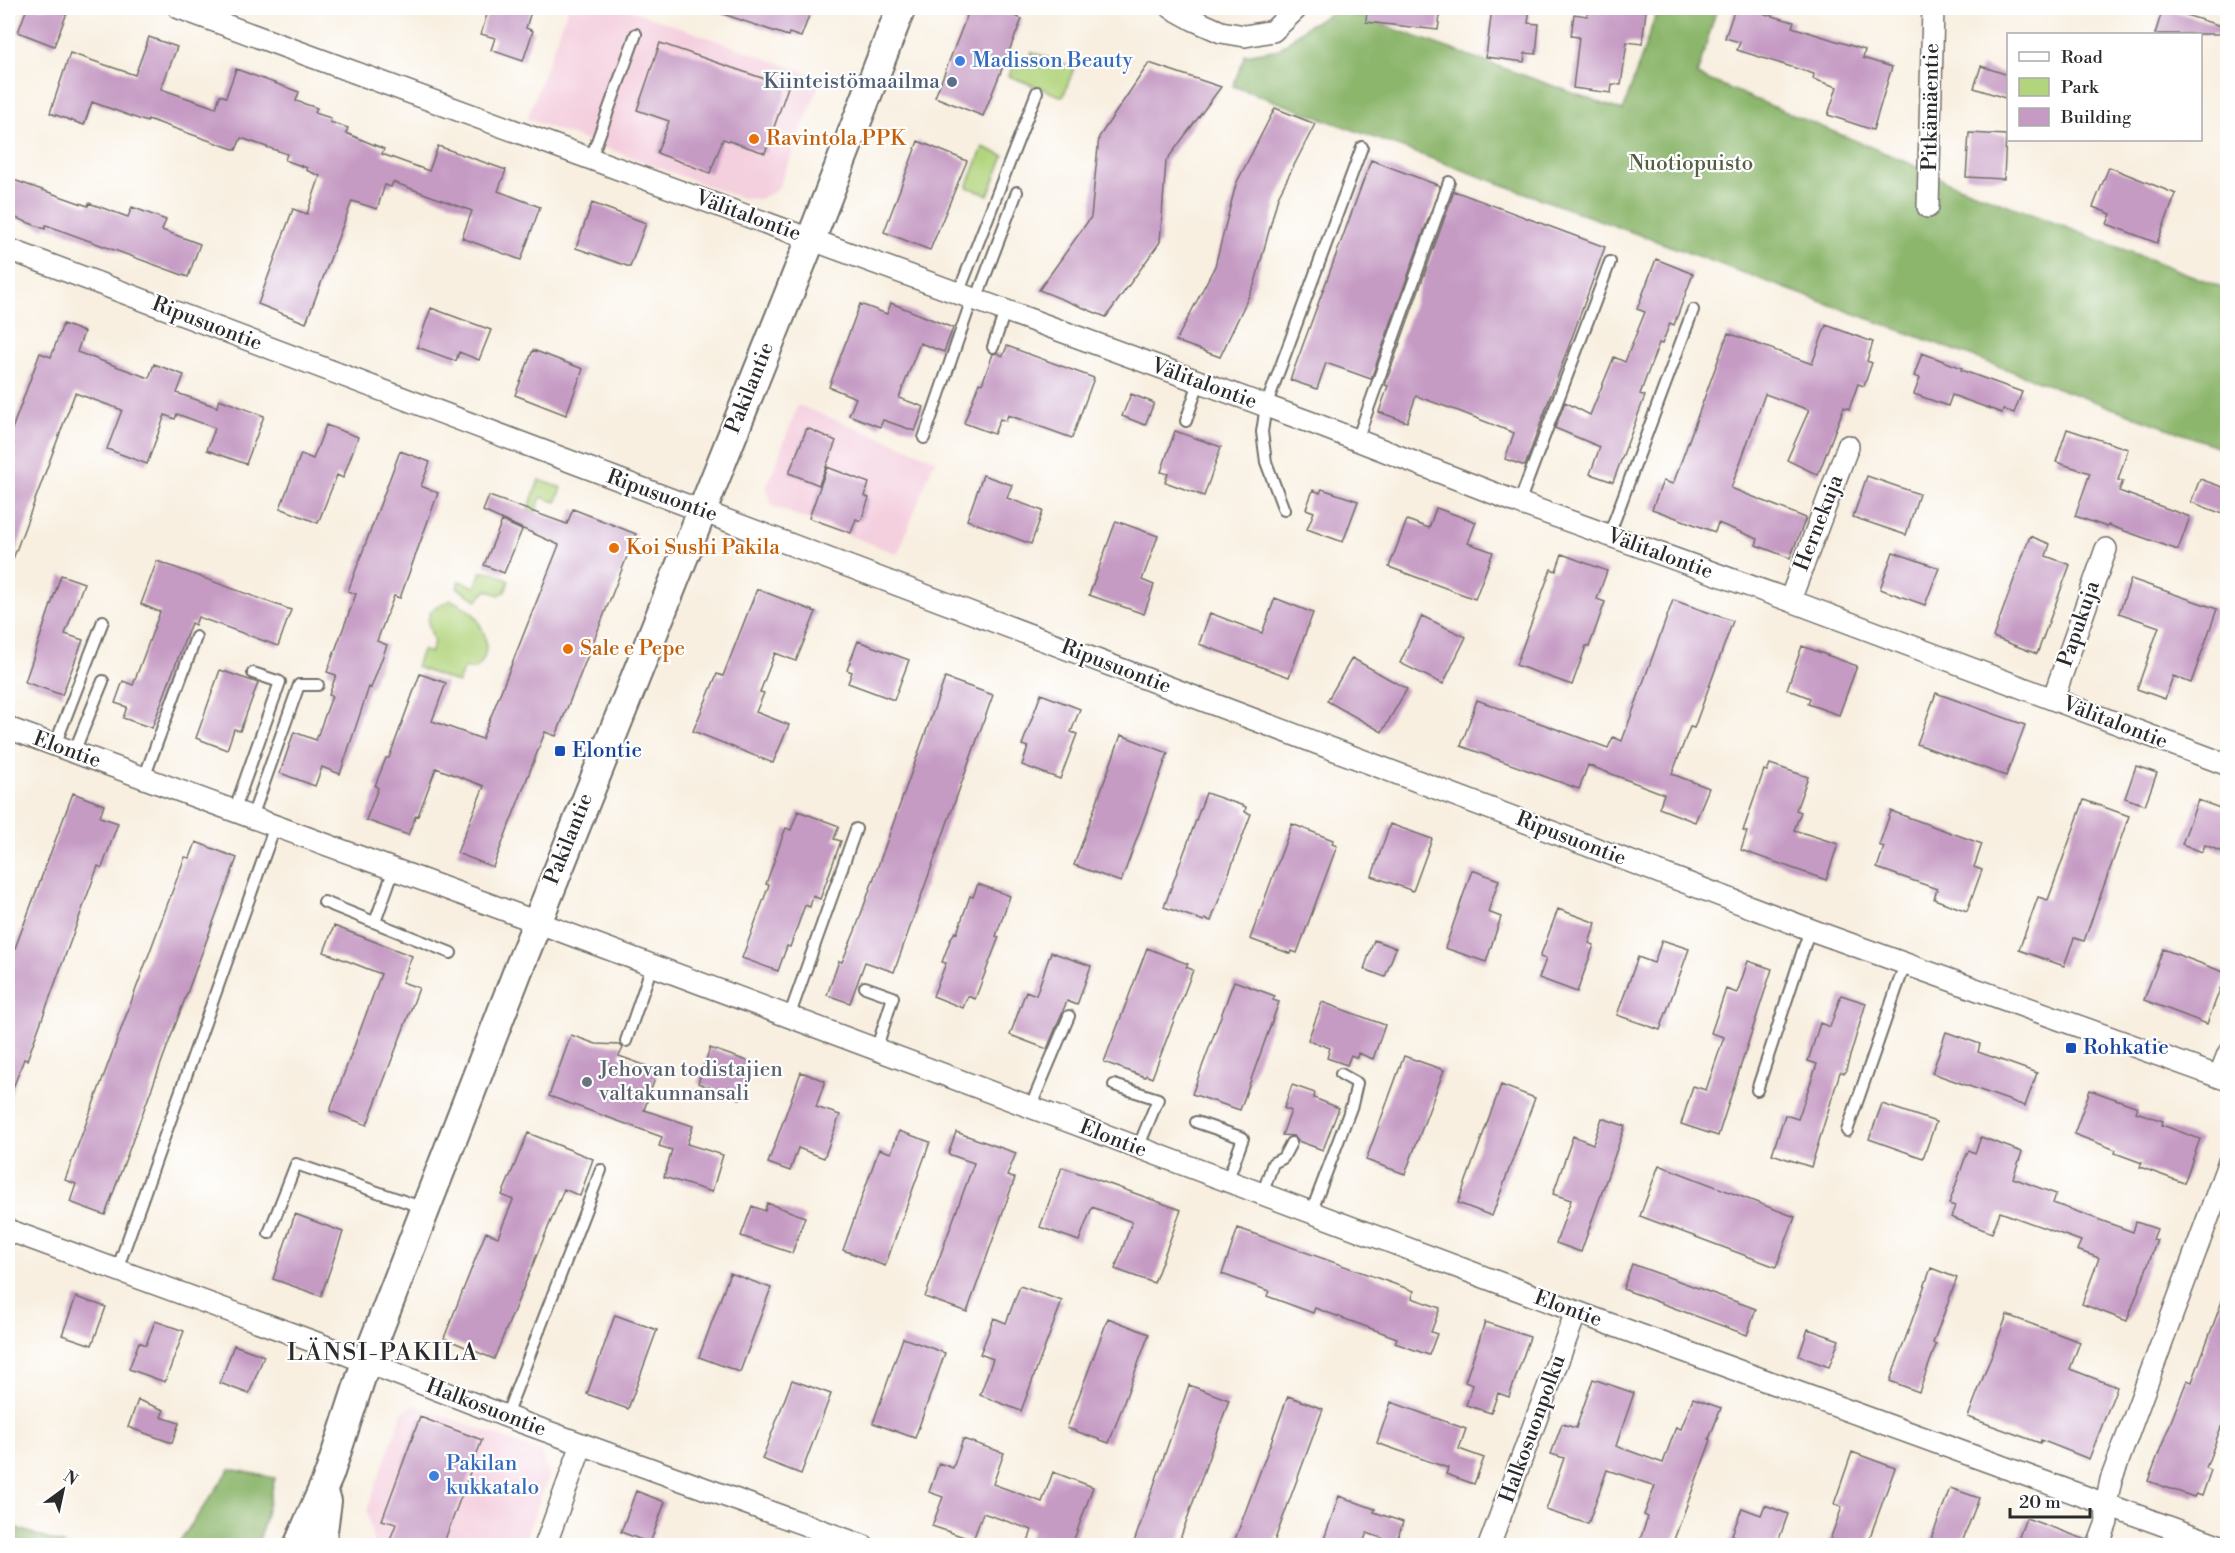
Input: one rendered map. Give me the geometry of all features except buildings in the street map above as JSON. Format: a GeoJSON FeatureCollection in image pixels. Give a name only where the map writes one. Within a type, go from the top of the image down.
{"type":"FeatureCollection","features":[{"type":"Feature","properties":{"kind":"main road","name":"Pakilantie"},"geometry":{"type":"LineString","coordinates":[[297,1545],[330,1474],[366,1362],[536,922],[811,239],[901,8]]}},
{"type":"Feature","properties":{"kind":"main road","name":"Pakilantie"},"geometry":{"type":"LineString","coordinates":[[321,1545],[330,1474]]}},
{"type":"Feature","properties":{"kind":"street","name":"Välitalontie"},"geometry":{"type":"LineString","coordinates":[[179,8],[1266,406],[1519,503],[1790,600],[2228,765]]}},
{"type":"Feature","properties":{"kind":"street"},"geometry":{"type":"LineString","coordinates":[[1172,8],[1221,32],[1245,36],[1273,31],[1297,8]]}},
{"type":"Feature","properties":{"kind":"street","name":"Pitkämäentie"},"geometry":{"type":"LineString","coordinates":[[1928,207],[1933,8]]}},
{"type":"Feature","properties":{"kind":"street","name":"Ripusuontie"},"geometry":{"type":"LineString","coordinates":[[8,249],[1810,929],[2223,1079]]}},
{"type":"Feature","properties":{"kind":"street","name":"Hernekuja"},"geometry":{"type":"LineString","coordinates":[[1790,600],[1848,446]]}},
{"type":"Feature","properties":{"kind":"street","name":"Papukuja"},"geometry":{"type":"LineString","coordinates":[[2053,699],[2106,549]]}},
{"type":"Feature","properties":{"kind":"street","name":"Elontie"},"geometry":{"type":"LineString","coordinates":[[8,728],[536,922],[1576,1312],[2220,1545]]}},
{"type":"Feature","properties":{"kind":"street"},"geometry":{"type":"LineString","coordinates":[[2223,1079],[2228,1054]]}},
{"type":"Feature","properties":{"kind":"street"},"geometry":{"type":"LineString","coordinates":[[2098,1545],[2107,1522],[2106,1503],[2111,1480],[2228,1164]]}},
{"type":"Feature","properties":{"kind":"street","name":"Halkosuontie"},"geometry":{"type":"LineString","coordinates":[[8,1230],[582,1444],[864,1545]]}},
{"type":"Feature","properties":{"kind":"street","name":"Halkosuonpolku"},"geometry":{"type":"LineString","coordinates":[[1489,1545],[1576,1312]]}},
{"type":"Feature","properties":{"kind":"street"},"geometry":{"type":"LineString","coordinates":[[546,1545],[582,1444]]}},
{"type":"Feature","properties":{"kind":"lane"},"geometry":{"type":"LineString","coordinates":[[591,159],[636,34]]}},
{"type":"Feature","properties":{"kind":"lane"},"geometry":{"type":"LineString","coordinates":[[924,438],[1037,92]]}},
{"type":"Feature","properties":{"kind":"lane"},"geometry":{"type":"LineString","coordinates":[[1284,510],[1266,462],[1262,432],[1266,406],[1362,147]]}},
{"type":"Feature","properties":{"kind":"lane"},"geometry":{"type":"LineString","coordinates":[[1357,440],[1449,182]]}},
{"type":"Feature","properties":{"kind":"lane"},"geometry":{"type":"LineString","coordinates":[[969,297],[1017,192]]}},
{"type":"Feature","properties":{"kind":"lane"},"geometry":{"type":"LineString","coordinates":[[1519,503],[1610,262]]}},
{"type":"Feature","properties":{"kind":"lane"},"geometry":{"type":"LineString","coordinates":[[1609,536],[1693,310]]}},
{"type":"Feature","properties":{"kind":"lane"},"geometry":{"type":"LineString","coordinates":[[993,347],[1005,311]]}},
{"type":"Feature","properties":{"kind":"lane"},"geometry":{"type":"LineString","coordinates":[[1186,421],[1199,382]]}},
{"type":"Feature","properties":{"kind":"lane"},"geometry":{"type":"LineString","coordinates":[[64,749],[103,621]]}},
{"type":"Feature","properties":{"kind":"lane"},"geometry":{"type":"LineString","coordinates":[[144,778],[196,637]]}},
{"type":"Feature","properties":{"kind":"lane"},"geometry":{"type":"LineString","coordinates":[[243,814],[280,682],[253,673]]}},
{"type":"Feature","properties":{"kind":"lane"},"geometry":{"type":"LineString","coordinates":[[64,749],[103,681]]}},
{"type":"Feature","properties":{"kind":"lane"},"geometry":{"type":"LineString","coordinates":[[243,814],[299,685],[318,686]]}},
{"type":"Feature","properties":{"kind":"lane"},"geometry":{"type":"LineString","coordinates":[[117,1270],[275,826]]}},
{"type":"Feature","properties":{"kind":"lane"},"geometry":{"type":"LineString","coordinates":[[789,1017],[856,830]]}},
{"type":"Feature","properties":{"kind":"lane"},"geometry":{"type":"LineString","coordinates":[[375,922],[394,870]]}},
{"type":"Feature","properties":{"kind":"lane"},"geometry":{"type":"LineString","coordinates":[[324,902],[451,952]]}},
{"type":"Feature","properties":{"kind":"lane"},"geometry":{"type":"LineString","coordinates":[[1757,1090],[1810,929]]}},
{"type":"Feature","properties":{"kind":"lane"},"geometry":{"type":"LineString","coordinates":[[1847,1131],[1905,964]]}},
{"type":"Feature","properties":{"kind":"lane"},"geometry":{"type":"LineString","coordinates":[[626,1041],[652,966]]}},
{"type":"Feature","properties":{"kind":"lane"},"geometry":{"type":"LineString","coordinates":[[865,987],[893,997],[876,1050]]}},
{"type":"Feature","properties":{"kind":"lane"},"geometry":{"type":"LineString","coordinates":[[1030,1108],[1069,1016]]}},
{"type":"Feature","properties":{"kind":"lane"},"geometry":{"type":"LineString","coordinates":[[1311,1213],[1357,1083],[1341,1074]]}},
{"type":"Feature","properties":{"kind":"lane"},"geometry":{"type":"LineString","coordinates":[[1114,1085],[1158,1099],[1138,1148]]}},
{"type":"Feature","properties":{"kind":"lane"},"geometry":{"type":"LineString","coordinates":[[1197,1122],[1243,1138],[1227,1182]]}},
{"type":"Feature","properties":{"kind":"lane"},"geometry":{"type":"LineString","coordinates":[[1262,1195],[1274,1163],[1283,1158],[1291,1143]]}},
{"type":"Feature","properties":{"kind":"lane"},"geometry":{"type":"LineString","coordinates":[[269,1233],[296,1164],[425,1208]]}},
{"type":"Feature","properties":{"kind":"lane"},"geometry":{"type":"LineString","coordinates":[[506,1416],[601,1170]]}},
{"type":"Feature","properties":{"kind":"shaded area"},"geometry":{"type":"Polygon","coordinates":[[[568,8],[625,8],[822,78],[779,187],[759,199],[741,198],[527,119],[568,8]]]}},
{"type":"Feature","properties":{"kind":"shaded area"},"geometry":{"type":"Polygon","coordinates":[[[798,405],[935,459],[898,554],[772,506],[766,489],[798,405]]]}},
{"type":"Feature","properties":{"kind":"shaded area"},"geometry":{"type":"Polygon","coordinates":[[[414,1405],[541,1452],[549,1475],[523,1545],[374,1545],[367,1510],[403,1411],[414,1405]]]}},
{"type":"Feature","properties":{"kind":"green space","name":"Nuotiopuisto"},"geometry":{"type":"Polygon","coordinates":[[[1640,8],[1717,8],[1697,75],[1902,160],[1948,182],[2227,289],[2227,450],[1233,86],[1245,55],[1279,49],[1309,25],[1339,9],[1623,111],[1656,14],[1640,8]]]}},
{"type":"Feature","properties":{"kind":"green space"},"geometry":{"type":"Polygon","coordinates":[[[1032,52],[1074,68],[1063,97],[1009,76],[1014,63],[1025,67],[1032,52]]]}},
{"type":"Feature","properties":{"kind":"green space"},"geometry":{"type":"Polygon","coordinates":[[[983,147],[1004,156],[988,195],[967,187],[983,147]]]}},
{"type":"Feature","properties":{"kind":"green space"},"geometry":{"type":"Polygon","coordinates":[[[539,480],[562,488],[556,502],[541,497],[529,531],[525,530],[532,512],[528,510],[539,480]]]}},
{"type":"Feature","properties":{"kind":"green space"},"geometry":{"type":"Polygon","coordinates":[[[481,572],[494,572],[509,581],[505,592],[499,595],[487,590],[477,600],[457,588],[459,581],[475,587],[481,572]]]}},
{"type":"Feature","properties":{"kind":"green space"},"geometry":{"type":"Polygon","coordinates":[[[451,600],[467,608],[475,616],[486,643],[482,661],[475,668],[464,668],[458,683],[416,667],[422,650],[430,653],[434,643],[428,622],[430,613],[435,607],[451,600]]]}},
{"type":"Feature","properties":{"kind":"green space"},"geometry":{"type":"Polygon","coordinates":[[[230,1469],[275,1478],[258,1545],[177,1545],[230,1469]]]}},
{"type":"Feature","properties":{"kind":"green space"},"geometry":{"type":"Polygon","coordinates":[[[8,1525],[65,1545],[8,1545],[8,1525]]]}},
{"type":"Feature","properties":{"kind":"place","name":"Madisson Beauty"},"geometry":{"type":"Point","coordinates":[960,61]}},
{"type":"Feature","properties":{"kind":"place","name":"Kiinteistömaailma"},"geometry":{"type":"Point","coordinates":[952,82]}},
{"type":"Feature","properties":{"kind":"place","name":"Ravintola PPK"},"geometry":{"type":"Point","coordinates":[754,139]}},
{"type":"Feature","properties":{"kind":"place","name":"Koi Sushi Pakila"},"geometry":{"type":"Point","coordinates":[614,548]}},
{"type":"Feature","properties":{"kind":"place","name":"Sale e Pepe"},"geometry":{"type":"Point","coordinates":[568,649]}},
{"type":"Feature","properties":{"kind":"place","name":"Elontie"},"geometry":{"type":"Point","coordinates":[560,751]}},
{"type":"Feature","properties":{"kind":"place","name":"Rohkatie"},"geometry":{"type":"Point","coordinates":[2071,1048]}},
{"type":"Feature","properties":{"kind":"place","name":"Jehovan todistajien valtakunnansali"},"geometry":{"type":"Point","coordinates":[587,1082]}},
{"type":"Feature","properties":{"kind":"place","name":"Pakilan kukkatalo"},"geometry":{"type":"Point","coordinates":[434,1476]}},
{"type":"Feature","properties":{"kind":"district","name":"LÄNSI-PAKILA"},"geometry":{"type":"Point","coordinates":[383,1353]}}]}
